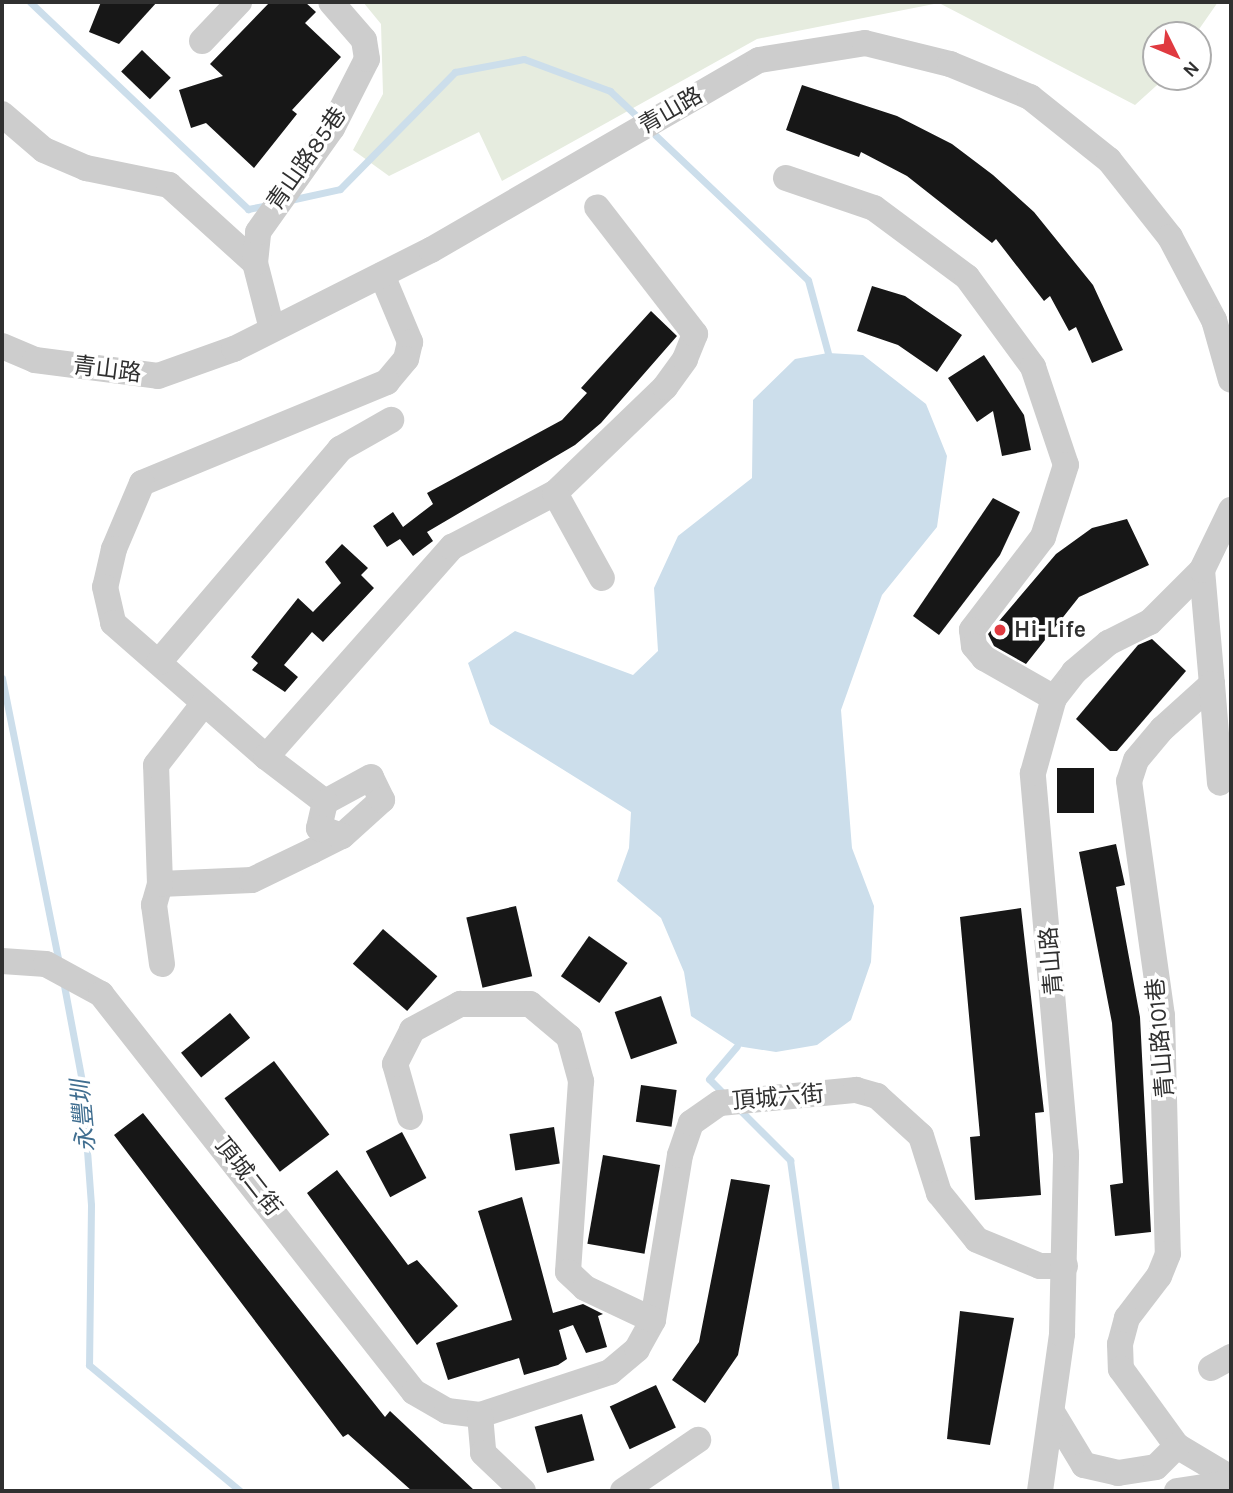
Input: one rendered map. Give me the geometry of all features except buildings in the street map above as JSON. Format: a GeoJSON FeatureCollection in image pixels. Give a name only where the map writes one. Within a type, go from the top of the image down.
{"type":"FeatureCollection","features":[{"type":"Feature","properties":{"kind":"street"},"geometry":{"type":"LineString","coordinates":[[202,41],[239,2]]}},
{"type":"Feature","properties":{"kind":"street","name":"青山路85巷"},"geometry":{"type":"LineString","coordinates":[[272,329],[255,263],[258,232],[332,128],[366,59],[364,40],[331,2]]}},
{"type":"Feature","properties":{"kind":"street","name":"青山路"},"geometry":{"type":"LineString","coordinates":[[2,346],[48,363],[158,376],[272,329],[382,275],[759,60],[865,43],[950,64],[1030,97],[1109,160],[1170,237],[1214,320],[1231,380]]}},
{"type":"Feature","properties":{"kind":"street"},"geometry":{"type":"LineString","coordinates":[[2,114],[44,150],[86,168],[169,185],[255,263]]}},
{"type":"Feature","properties":{"kind":"street"},"geometry":{"type":"LineString","coordinates":[[786,178],[874,208],[967,277],[1033,368],[1066,465],[1043,537],[972,630],[974,646],[985,658],[1054,698]]}},
{"type":"Feature","properties":{"kind":"street"},"geometry":{"type":"LineString","coordinates":[[265,757],[452,547],[555,493],[665,387],[695,334],[597,207]]}},
{"type":"Feature","properties":{"kind":"street"},"geometry":{"type":"LineString","coordinates":[[325,802],[202,706],[159,662],[113,623],[105,587],[123,519],[142,483],[387,382],[410,342],[382,275]]}},
{"type":"Feature","properties":{"kind":"street"},"geometry":{"type":"LineString","coordinates":[[159,662],[340,449],[391,420]]}},
{"type":"Feature","properties":{"kind":"street"},"geometry":{"type":"LineString","coordinates":[[555,493],[602,578]]}},
{"type":"Feature","properties":{"kind":"street","name":"青山路"},"geometry":{"type":"LineString","coordinates":[[1040,1491],[1065,1266],[1066,1154],[1033,773],[1054,698],[1074,672],[1108,643],[1150,622],[1202,570],[1231,510]]}},
{"type":"Feature","properties":{"kind":"street"},"geometry":{"type":"LineString","coordinates":[[1202,570],[1220,783]]}},
{"type":"Feature","properties":{"kind":"street","name":"青山路101巷"},"geometry":{"type":"LineString","coordinates":[[1212,684],[1162,729],[1136,760],[1129,782],[1162,1016],[1168,1254],[1159,1276],[1127,1318],[1121,1369],[1177,1446],[1231,1478]]}},
{"type":"Feature","properties":{"kind":"street"},"geometry":{"type":"LineString","coordinates":[[162,964],[154,905],[160,884],[156,765],[202,706]]}},
{"type":"Feature","properties":{"kind":"street"},"geometry":{"type":"LineString","coordinates":[[160,884],[252,880],[342,836],[382,800],[371,777],[325,802],[319,828],[342,836]]}},
{"type":"Feature","properties":{"kind":"street","name":"頂城二街"},"geometry":{"type":"LineString","coordinates":[[2,961],[46,964],[101,994],[414,1392],[447,1411],[480,1415]]}},
{"type":"Feature","properties":{"kind":"street"},"geometry":{"type":"LineString","coordinates":[[410,1116],[395,1064],[412,1030],[460,1003],[530,1004],[569,1037],[581,1081],[568,1272],[585,1287],[653,1320]]}},
{"type":"Feature","properties":{"kind":"street","name":"頂城六街"},"geometry":{"type":"LineString","coordinates":[[480,1415],[610,1372],[637,1349],[653,1320],[680,1155],[691,1123],[720,1103],[856,1090],[877,1096],[921,1136],[939,1193],[977,1240],[1040,1266],[1065,1266]]}},
{"type":"Feature","properties":{"kind":"street"},"geometry":{"type":"LineString","coordinates":[[1051,1411],[1084,1465],[1118,1473],[1156,1466],[1177,1446]]}},
{"type":"Feature","properties":{"kind":"street"},"geometry":{"type":"LineString","coordinates":[[480,1415],[484,1452],[523,1491]]}},
{"type":"Feature","properties":{"kind":"street"},"geometry":{"type":"LineString","coordinates":[[623,1491],[698,1440]]}},
{"type":"Feature","properties":{"kind":"street"},"geometry":{"type":"LineString","coordinates":[[1177,1491],[1231,1483]]}},
{"type":"Feature","properties":{"kind":"shaded area"},"geometry":{"type":"Polygon","coordinates":[[[363,2],[1218,2],[1205,21],[1142,21],[1142,91],[1150,91],[1135,105],[939,3],[757,39],[502,181],[479,132],[389,176],[353,150],[383,94],[381,24],[363,2]]]}},
{"type":"Feature","properties":{"kind":"water"},"geometry":{"type":"Polygon","coordinates":[[[828,353],[863,355],[926,404],[947,456],[937,527],[882,595],[841,710],[852,848],[874,906],[871,962],[851,1020],[817,1045],[776,1052],[737,1046],[691,1016],[684,972],[661,918],[617,881],[629,848],[631,812],[490,724],[468,663],[515,631],[633,675],[658,651],[654,588],[678,536],[752,478],[753,400],[795,359],[828,353]]]}},
{"type":"Feature","properties":{"kind":"waterway"},"geometry":{"type":"LineString","coordinates":[[30,2],[248,209],[268,205]]}},
{"type":"Feature","properties":{"kind":"waterway"},"geometry":{"type":"LineString","coordinates":[[290,200],[340,189],[455,72],[524,59],[610,91],[643,122]]}},
{"type":"Feature","properties":{"kind":"waterway"},"geometry":{"type":"LineString","coordinates":[[651,131],[808,280],[828,353]]}},
{"type":"Feature","properties":{"kind":"waterway","name":"永豐圳"},"geometry":{"type":"LineString","coordinates":[[2,678],[59,962]]}},
{"type":"Feature","properties":{"kind":"waterway","name":"永豐圳"},"geometry":{"type":"LineString","coordinates":[[63,980],[82,1082],[91,1205],[89,1365],[240,1491]]}},
{"type":"Feature","properties":{"kind":"waterway"},"geometry":{"type":"LineString","coordinates":[[727,1097],[709,1079],[737,1046]]}},
{"type":"Feature","properties":{"kind":"waterway"},"geometry":{"type":"LineString","coordinates":[[738,1108],[790,1160],[836,1491]]}},
{"type":"Feature","properties":{"kind":"place","name":"Hi-Life"},"geometry":{"type":"Point","coordinates":[1000,630]}}]}
